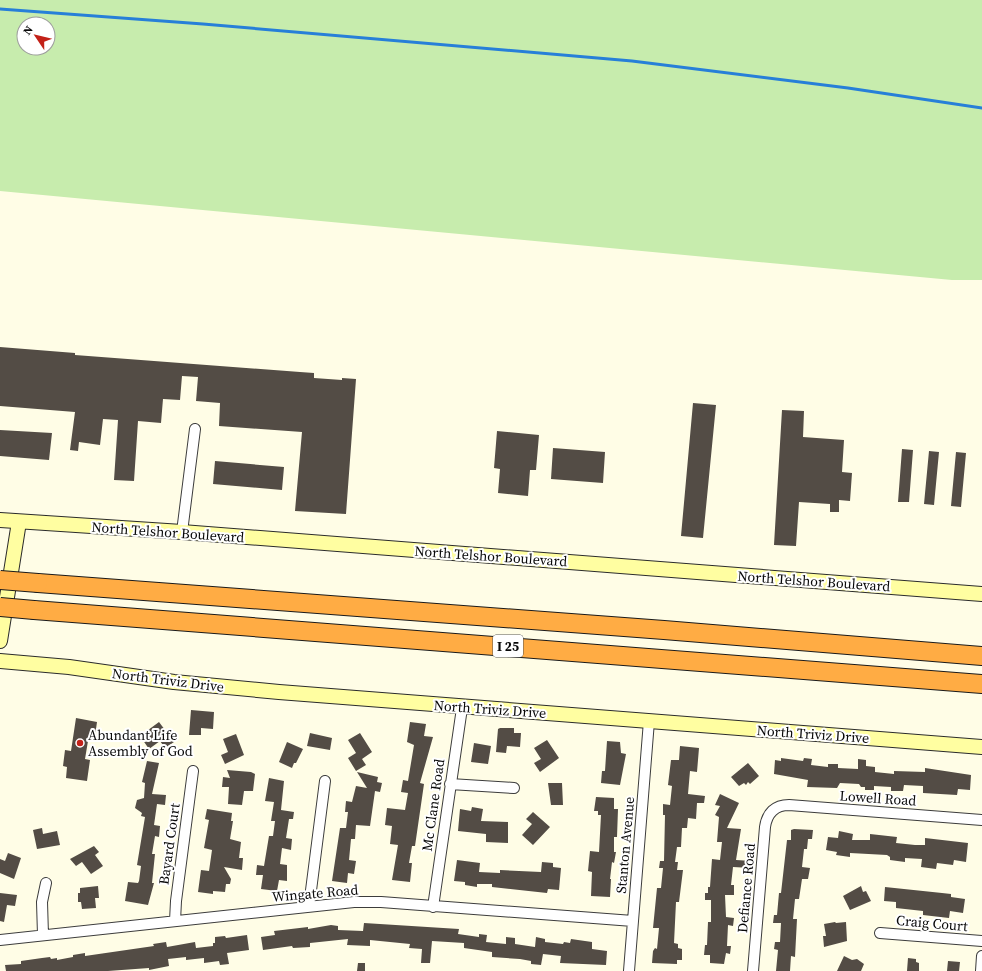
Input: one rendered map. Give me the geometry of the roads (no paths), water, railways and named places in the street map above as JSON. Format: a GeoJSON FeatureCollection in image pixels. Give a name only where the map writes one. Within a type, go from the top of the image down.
{"type":"FeatureCollection","features":[{"type":"Feature","properties":{"kind":"highway","name":"I 25"},"geometry":{"type":"LineString","coordinates":[[0,580],[664,630],[982,656]]}},
{"type":"Feature","properties":{"kind":"highway","name":"I 25"},"geometry":{"type":"LineString","coordinates":[[0,607],[982,684]]}},
{"type":"Feature","properties":{"kind":"main road","name":"North Telshor Boulevard"},"geometry":{"type":"LineString","coordinates":[[0,520],[182,532],[982,594]]}},
{"type":"Feature","properties":{"kind":"main road"},"geometry":{"type":"LineString","coordinates":[[0,642],[19,522]]}},
{"type":"Feature","properties":{"kind":"main road","name":"North Triviz Drive"},"geometry":{"type":"LineString","coordinates":[[0,662],[69,667],[174,682],[272,692],[462,708],[982,747]]}},
{"type":"Feature","properties":{"kind":"street"},"geometry":{"type":"LineString","coordinates":[[182,532],[195,429]]}},
{"type":"Feature","properties":{"kind":"street","name":"Mc Clane Road"},"geometry":{"type":"LineString","coordinates":[[433,907],[462,708]]}},
{"type":"Feature","properties":{"kind":"street","name":"Stanton Avenue"},"geometry":{"type":"LineString","coordinates":[[629,971],[649,721]]}},
{"type":"Feature","properties":{"kind":"street","name":"Bayard Court"},"geometry":{"type":"LineString","coordinates":[[175,921],[176,901],[193,771]]}},
{"type":"Feature","properties":{"kind":"street"},"geometry":{"type":"LineString","coordinates":[[309,906],[325,781]]}},
{"type":"Feature","properties":{"kind":"street"},"geometry":{"type":"LineString","coordinates":[[450,784],[514,788]]}},
{"type":"Feature","properties":{"kind":"street","name":"Lowell Road"},"geometry":{"type":"LineString","coordinates":[[770,806],[789,805],[982,820]]}},
{"type":"Feature","properties":{"kind":"street","name":"Defiance Road"},"geometry":{"type":"LineString","coordinates":[[753,971],[765,827],[770,806]]}},
{"type":"Feature","properties":{"kind":"street"},"geometry":{"type":"LineString","coordinates":[[43,935],[42,902],[46,883]]}},
{"type":"Feature","properties":{"kind":"street","name":"Wingate Road"},"geometry":{"type":"LineString","coordinates":[[0,940],[309,906],[369,902],[633,921]]}},
{"type":"Feature","properties":{"kind":"street","name":"Craig Court"},"geometry":{"type":"LineString","coordinates":[[880,932],[982,941]]}},
{"type":"Feature","properties":{"kind":"street"},"geometry":{"type":"LineString","coordinates":[[981,971],[982,956]]}},
{"type":"Feature","properties":{"kind":"waterway"},"geometry":{"type":"LineString","coordinates":[[0,9],[203,24],[632,61],[848,88],[982,108]]}},
{"type":"Feature","properties":{"kind":"place","name":"Abundant Life Assembly of God"},"geometry":{"type":"Point","coordinates":[80,743]}}]}
